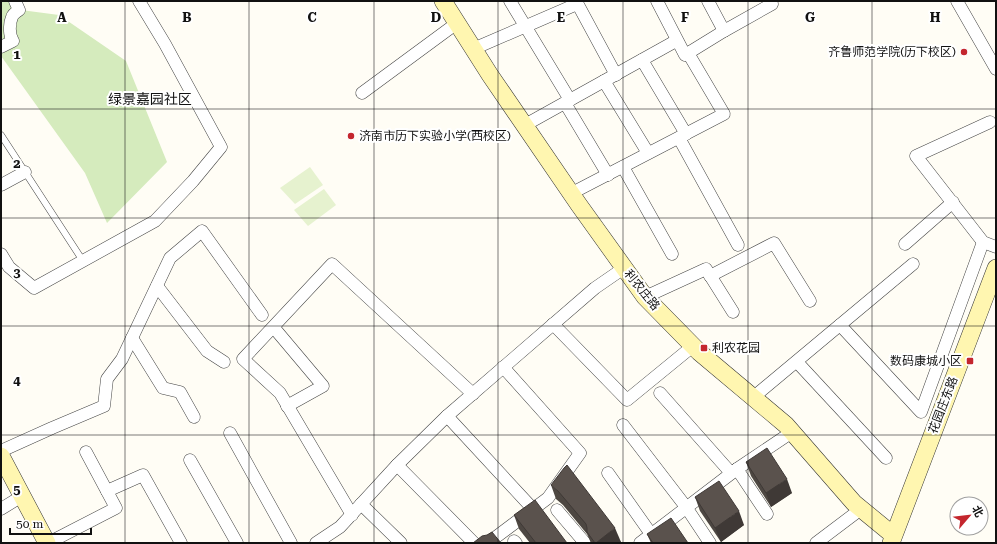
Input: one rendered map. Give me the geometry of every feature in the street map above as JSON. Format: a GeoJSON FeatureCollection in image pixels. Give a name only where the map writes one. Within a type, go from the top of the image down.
{"type":"FeatureCollection","features":[{"type":"Feature","properties":{"kind":"street"},"geometry":{"type":"LineString","coordinates":[[1,47],[13,41],[10,37],[10,25],[12,16],[19,10],[15,1]]}},
{"type":"Feature","properties":{"kind":"street"},"geometry":{"type":"LineString","coordinates":[[1,254],[9,268],[34,288],[155,221],[193,181],[221,147],[165,44],[139,1]]}},
{"type":"Feature","properties":{"kind":"street","name":"利农庄路"},"geometry":{"type":"LineString","coordinates":[[443,1],[473,49],[645,297],[692,346],[786,425],[854,503],[892,539]]}},
{"type":"Feature","properties":{"kind":"street"},"geometry":{"type":"LineString","coordinates":[[510,1],[608,175]]}},
{"type":"Feature","properties":{"kind":"street"},"geometry":{"type":"LineString","coordinates":[[657,1],[685,55],[773,2]]}},
{"type":"Feature","properties":{"kind":"street"},"geometry":{"type":"LineString","coordinates":[[708,1],[724,31]]}},
{"type":"Feature","properties":{"kind":"street"},"geometry":{"type":"LineString","coordinates":[[957,1],[996,69]]}},
{"type":"Feature","properties":{"kind":"street"},"geometry":{"type":"LineString","coordinates":[[473,49],[577,2],[616,74]]}},
{"type":"Feature","properties":{"kind":"street"},"geometry":{"type":"LineString","coordinates":[[362,93],[457,23]]}},
{"type":"Feature","properties":{"kind":"street"},"geometry":{"type":"LineString","coordinates":[[525,125],[674,42]]}},
{"type":"Feature","properties":{"kind":"street"},"geometry":{"type":"LineString","coordinates":[[572,193],[724,114],[688,53]]}},
{"type":"Feature","properties":{"kind":"street"},"geometry":{"type":"LineString","coordinates":[[642,60],[738,245]]}},
{"type":"Feature","properties":{"kind":"street"},"geometry":{"type":"LineString","coordinates":[[604,81],[648,154]]}},
{"type":"Feature","properties":{"kind":"street"},"geometry":{"type":"LineString","coordinates":[[990,122],[916,156],[984,242],[996,247]]}},
{"type":"Feature","properties":{"kind":"street"},"geometry":{"type":"LineString","coordinates":[[623,167],[672,254]]}},
{"type":"Feature","properties":{"kind":"street"},"geometry":{"type":"LineString","coordinates":[[1,185],[25,172]]}},
{"type":"Feature","properties":{"kind":"street"},"geometry":{"type":"LineString","coordinates":[[905,244],[953,202]]}},
{"type":"Feature","properties":{"kind":"street"},"geometry":{"type":"LineString","coordinates":[[1,451],[104,406],[107,379],[122,359],[170,258],[202,231],[262,315]]}},
{"type":"Feature","properties":{"kind":"street"},"geometry":{"type":"LineString","coordinates":[[840,325],[921,412],[984,242]]}},
{"type":"Feature","properties":{"kind":"street"},"geometry":{"type":"LineString","coordinates":[[710,276],[774,243],[810,301]]}},
{"type":"Feature","properties":{"kind":"street"},"geometry":{"type":"LineString","coordinates":[[352,515],[280,393],[243,359],[332,264],[472,394]]}},
{"type":"Feature","properties":{"kind":"street"},"geometry":{"type":"LineString","coordinates":[[756,395],[913,264]]}},
{"type":"Feature","properties":{"kind":"street"},"geometry":{"type":"LineString","coordinates":[[323,541],[352,515],[397,465],[447,416],[595,288],[624,268]]}},
{"type":"Feature","properties":{"kind":"street","name":"花园庄东路"},"geometry":{"type":"LineString","coordinates":[[892,539],[996,268]]}},
{"type":"Feature","properties":{"kind":"street"},"geometry":{"type":"LineString","coordinates":[[645,297],[706,269],[733,312]]}},
{"type":"Feature","properties":{"kind":"street"},"geometry":{"type":"LineString","coordinates":[[157,286],[207,351],[224,362]]}},
{"type":"Feature","properties":{"kind":"street"},"geometry":{"type":"LineString","coordinates":[[553,324],[627,400],[692,346]]}},
{"type":"Feature","properties":{"kind":"street"},"geometry":{"type":"LineString","coordinates":[[275,329],[323,386],[287,406]]}},
{"type":"Feature","properties":{"kind":"street"},"geometry":{"type":"LineString","coordinates":[[132,338],[163,388],[180,392],[194,416]]}},
{"type":"Feature","properties":{"kind":"street"},"geometry":{"type":"LineString","coordinates":[[797,362],[886,458]]}},
{"type":"Feature","properties":{"kind":"street"},"geometry":{"type":"LineString","coordinates":[[488,543],[548,498],[580,454],[503,367]]}},
{"type":"Feature","properties":{"kind":"street"},"geometry":{"type":"LineString","coordinates":[[660,393],[734,471],[767,514]]}},
{"type":"Feature","properties":{"kind":"street"},"geometry":{"type":"LineString","coordinates":[[447,416],[533,509]]}},
{"type":"Feature","properties":{"kind":"street"},"geometry":{"type":"LineString","coordinates":[[623,425],[686,507],[710,543]]}},
{"type":"Feature","properties":{"kind":"street"},"geometry":{"type":"LineString","coordinates":[[640,543],[734,471],[792,432]]}},
{"type":"Feature","properties":{"kind":"street"},"geometry":{"type":"LineString","coordinates":[[230,433],[291,543]]}},
{"type":"Feature","properties":{"kind":"street"},"geometry":{"type":"LineString","coordinates":[[1,456],[47,543],[116,508],[86,452]]}},
{"type":"Feature","properties":{"kind":"street"},"geometry":{"type":"LineString","coordinates":[[190,460],[237,543]]}},
{"type":"Feature","properties":{"kind":"street"},"geometry":{"type":"LineString","coordinates":[[397,465],[474,543]]}},
{"type":"Feature","properties":{"kind":"street"},"geometry":{"type":"LineString","coordinates":[[608,473],[651,534]]}},
{"type":"Feature","properties":{"kind":"street"},"geometry":{"type":"LineString","coordinates":[[107,491],[143,475],[181,543]]}},
{"type":"Feature","properties":{"kind":"street"},"geometry":{"type":"LineString","coordinates":[[1,509],[22,496]]}},
{"type":"Feature","properties":{"kind":"street"},"geometry":{"type":"LineString","coordinates":[[361,504],[401,543]]}},
{"type":"Feature","properties":{"kind":"street"},"geometry":{"type":"LineString","coordinates":[[816,543],[861,509]]}},
{"type":"Feature","properties":{"kind":"street"},"geometry":{"type":"LineString","coordinates":[[557,510],[585,543]]}},
{"type":"Feature","properties":{"kind":"lane"},"geometry":{"type":"LineString","coordinates":[[1,135],[83,260]]}},
{"type":"Feature","properties":{"kind":"green space"},"geometry":{"type":"Polygon","coordinates":[[[1,1],[16,1],[21,10],[59,15],[126,61],[167,162],[107,223],[85,173],[1,56],[1,1]]]}},
{"type":"Feature","properties":{"kind":"green space"},"geometry":{"type":"Polygon","coordinates":[[[310,167],[323,185],[295,204],[280,188],[310,167]]]}},
{"type":"Feature","properties":{"kind":"green space"},"geometry":{"type":"Polygon","coordinates":[[[324,189],[336,205],[308,226],[294,210],[324,189]]]}},
{"type":"Feature","properties":{"kind":"building"},"geometry":{"type":"Polygon","coordinates":[[[767,448],[787,479],[766,493],[746,462],[767,448]]]}},
{"type":"Feature","properties":{"kind":"building"},"geometry":{"type":"Polygon","coordinates":[[[567,465],[615,528],[596,543],[587,532],[586,524],[558,491],[551,485],[567,465]]]}},
{"type":"Feature","properties":{"kind":"building"},"geometry":{"type":"Polygon","coordinates":[[[719,481],[739,511],[715,528],[695,497],[719,481]]]}},
{"type":"Feature","properties":{"kind":"building"},"geometry":{"type":"Polygon","coordinates":[[[535,500],[567,543],[536,543],[514,515],[535,500]]]}},
{"type":"Feature","properties":{"kind":"building"},"geometry":{"type":"Polygon","coordinates":[[[671,518],[688,543],[653,543],[647,534],[671,518]]]}},
{"type":"Feature","properties":{"kind":"building"},"geometry":{"type":"Polygon","coordinates":[[[492,532],[501,543],[473,543],[482,536],[492,532]]]}},
{"type":"Feature","properties":{"kind":"place","name":"齐鲁师范学院(历下校区)"},"geometry":{"type":"Point","coordinates":[964,52]}},
{"type":"Feature","properties":{"kind":"place","name":"济南市历下实验小学(西校区)"},"geometry":{"type":"Point","coordinates":[351,136]}},
{"type":"Feature","properties":{"kind":"place","name":"利农花园"},"geometry":{"type":"Point","coordinates":[704,348]}},
{"type":"Feature","properties":{"kind":"place","name":"数码康城小区"},"geometry":{"type":"Point","coordinates":[970,361]}},
{"type":"Feature","properties":{"kind":"district","name":"绿景嘉园社区"},"geometry":{"type":"Point","coordinates":[150,99]}}]}
